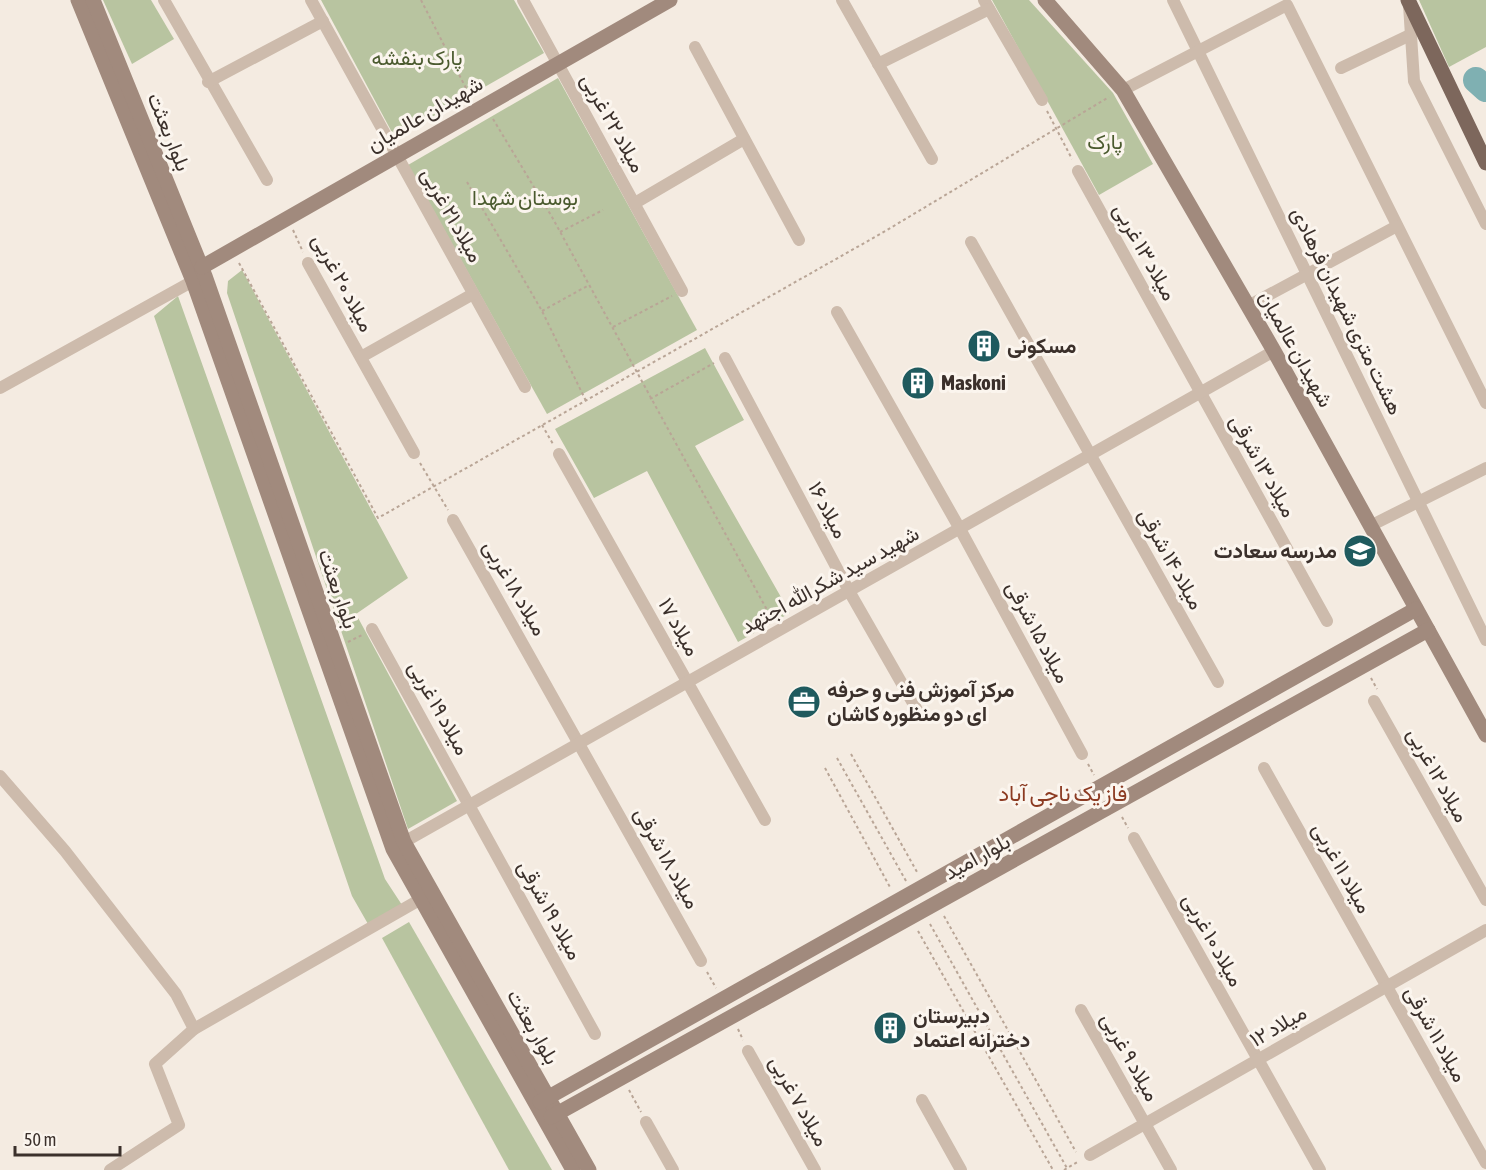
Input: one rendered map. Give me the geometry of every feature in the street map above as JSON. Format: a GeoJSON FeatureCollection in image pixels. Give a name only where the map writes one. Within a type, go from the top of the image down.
{"type":"FeatureCollection","features":[{"type":"Feature","properties":{"kind":"main road"},"geometry":{"type":"LineString","coordinates":[[1408,0],[1486,162]]}},
{"type":"Feature","properties":{"kind":"street","name":"بلوار بعثت"},"geometry":{"type":"LineString","coordinates":[[78,0],[193,281],[393,849],[543,1100]]}},
{"type":"Feature","properties":{"kind":"street","name":"بلوار بعثت"},"geometry":{"type":"LineString","coordinates":[[93,0],[202,267],[404,842],[552,1117],[573,1170]]}},
{"type":"Feature","properties":{"kind":"street"},"geometry":{"type":"LineString","coordinates":[[164,0],[208,82],[267,180]]}},
{"type":"Feature","properties":{"kind":"street","name":"میلاد ۲۱ غربی"},"geometry":{"type":"LineString","coordinates":[[311,0],[525,387]]}},
{"type":"Feature","properties":{"kind":"street","name":"میلاد ۲۲ غربی"},"geometry":{"type":"LineString","coordinates":[[523,0],[682,291]]}},
{"type":"Feature","properties":{"kind":"street","name":"شهیدان عالمیان"},"geometry":{"type":"LineString","coordinates":[[202,267],[557,62],[670,0]]}},
{"type":"Feature","properties":{"kind":"street"},"geometry":{"type":"LineString","coordinates":[[842,0],[932,159]]}},
{"type":"Feature","properties":{"kind":"street","name":"شهیدان عالمیان"},"geometry":{"type":"LineString","coordinates":[[1045,0],[1119,92],[1248,306],[1486,735]]}},
{"type":"Feature","properties":{"kind":"street","name":"هشت متری شهیدان فرهادی"},"geometry":{"type":"LineString","coordinates":[[1173,0],[1486,640]]}},
{"type":"Feature","properties":{"kind":"street"},"geometry":{"type":"LineString","coordinates":[[1408,0],[1414,81],[1486,224]]}},
{"type":"Feature","properties":{"kind":"street"},"geometry":{"type":"LineString","coordinates":[[878,64],[986,4],[1042,100]]}},
{"type":"Feature","properties":{"kind":"street"},"geometry":{"type":"LineString","coordinates":[[1119,92],[1287,5],[1486,403]]}},
{"type":"Feature","properties":{"kind":"street"},"geometry":{"type":"LineString","coordinates":[[208,82],[323,21]]}},
{"type":"Feature","properties":{"kind":"street"},"geometry":{"type":"LineString","coordinates":[[1341,68],[1410,35]]}},
{"type":"Feature","properties":{"kind":"street"},"geometry":{"type":"LineString","coordinates":[[695,47],[799,240]]}},
{"type":"Feature","properties":{"kind":"street"},"geometry":{"type":"LineString","coordinates":[[635,203],[744,139]]}},
{"type":"Feature","properties":{"kind":"street","name":"میلاد ۱۳ غربی"},"geometry":{"type":"LineString","coordinates":[[1078,171],[1200,393]]}},
{"type":"Feature","properties":{"kind":"street"},"geometry":{"type":"LineString","coordinates":[[1248,306],[1396,226]]}},
{"type":"Feature","properties":{"kind":"street","name":"میلاد ۱۴ شرقی"},"geometry":{"type":"LineString","coordinates":[[970,242],[1218,682]]}},
{"type":"Feature","properties":{"kind":"street","name":"میلاد ۲۰ غربی"},"geometry":{"type":"LineString","coordinates":[[308,263],[414,453]]}},
{"type":"Feature","properties":{"kind":"street"},"geometry":{"type":"LineString","coordinates":[[0,388],[193,281]]}},
{"type":"Feature","properties":{"kind":"street"},"geometry":{"type":"LineString","coordinates":[[361,357],[473,294]]}},
{"type":"Feature","properties":{"kind":"street","name":"میلاد ۱۵ شرقی"},"geometry":{"type":"LineString","coordinates":[[837,312],[960,529],[1082,754]]}},
{"type":"Feature","properties":{"kind":"street","name":"شهید سید شکرالله اجتهد"},"geometry":{"type":"LineString","coordinates":[[404,842],[1274,351]]}},
{"type":"Feature","properties":{"kind":"street","name":"میلاد ۱۶"},"geometry":{"type":"LineString","coordinates":[[725,357],[849,591],[917,710]]}},
{"type":"Feature","properties":{"kind":"street","name":"میلاد ۱۳ شرقی"},"geometry":{"type":"LineString","coordinates":[[1200,393],[1327,621]]}},
{"type":"Feature","properties":{"kind":"street","name":"میلاد ۱۷"},"geometry":{"type":"LineString","coordinates":[[559,454],[765,820]]}},
{"type":"Feature","properties":{"kind":"street"},"geometry":{"type":"LineString","coordinates":[[1370,526],[1486,468]]}},
{"type":"Feature","properties":{"kind":"street","name":"میلاد ۱۸ غربی"},"geometry":{"type":"LineString","coordinates":[[453,520],[580,743]]}},
{"type":"Feature","properties":{"kind":"street","name":"بلوار امید"},"geometry":{"type":"LineString","coordinates":[[543,1100],[1102,788],[1416,609]]}},
{"type":"Feature","properties":{"kind":"street","name":"میلاد ۱۹ غربی"},"geometry":{"type":"LineString","coordinates":[[372,629],[471,805]]}},
{"type":"Feature","properties":{"kind":"street","name":"بلوار امید"},"geometry":{"type":"LineString","coordinates":[[552,1117],[1428,630]]}},
{"type":"Feature","properties":{"kind":"street","name":"میلاد ۱۲ غربی"},"geometry":{"type":"LineString","coordinates":[[1374,702],[1486,900]]}},
{"type":"Feature","properties":{"kind":"street","name":"میلاد ۱۸ شرقی"},"geometry":{"type":"LineString","coordinates":[[580,743],[701,961]]}},
{"type":"Feature","properties":{"kind":"street","name":"میلاد ۱۱ غربی"},"geometry":{"type":"LineString","coordinates":[[1264,768],[1387,987]]}},
{"type":"Feature","properties":{"kind":"street"},"geometry":{"type":"LineString","coordinates":[[0,776],[65,851],[169,985],[194,1029]]}},
{"type":"Feature","properties":{"kind":"street","name":"میلاد ۱۹ شرقی"},"geometry":{"type":"LineString","coordinates":[[471,805],[595,1034]]}},
{"type":"Feature","properties":{"kind":"street","name":"میلاد ۱۰ غربی"},"geometry":{"type":"LineString","coordinates":[[1134,838],[1320,1170]]}},
{"type":"Feature","properties":{"kind":"street"},"geometry":{"type":"LineString","coordinates":[[946,875],[956,892]]}},
{"type":"Feature","properties":{"kind":"street"},"geometry":{"type":"LineString","coordinates":[[110,1170],[179,1125],[155,1064],[194,1029],[421,899]]}},
{"type":"Feature","properties":{"kind":"street"},"geometry":{"type":"LineString","coordinates":[[875,915],[886,931]]}},
{"type":"Feature","properties":{"kind":"street","name":"میلاد ۱۲"},"geometry":{"type":"LineString","coordinates":[[1090,1155],[1486,930]]}},
{"type":"Feature","properties":{"kind":"street","name":"میلاد ۱۱ شرقی"},"geometry":{"type":"LineString","coordinates":[[1387,987],[1486,1163]]}},
{"type":"Feature","properties":{"kind":"street","name":"میلاد ۹ غربی"},"geometry":{"type":"LineString","coordinates":[[1081,1010],[1171,1170]]}},
{"type":"Feature","properties":{"kind":"street","name":"میلاد ۷ غربی"},"geometry":{"type":"LineString","coordinates":[[748,1051],[815,1170]]}},
{"type":"Feature","properties":{"kind":"street"},"geometry":{"type":"LineString","coordinates":[[922,1100],[961,1170]]}},
{"type":"Feature","properties":{"kind":"street","name":"بلوار بعثت"},"geometry":{"type":"LineString","coordinates":[[552,1117],[589,1170]]}},
{"type":"Feature","properties":{"kind":"street"},"geometry":{"type":"LineString","coordinates":[[646,1122],[673,1170]]}},
{"type":"Feature","properties":{"kind":"path"},"geometry":{"type":"LineString","coordinates":[[420,0],[471,99]]}},
{"type":"Feature","properties":{"kind":"path"},"geometry":{"type":"LineString","coordinates":[[236,257],[378,518],[882,233],[1119,92]]}},
{"type":"Feature","properties":{"kind":"path"},"geometry":{"type":"LineString","coordinates":[[1042,100],[1078,171]]}},
{"type":"Feature","properties":{"kind":"path"},"geometry":{"type":"LineString","coordinates":[[489,114],[560,232],[778,631]]}},
{"type":"Feature","properties":{"kind":"path"},"geometry":{"type":"LineString","coordinates":[[467,182],[542,311],[586,401]]}},
{"type":"Feature","properties":{"kind":"path"},"geometry":{"type":"LineString","coordinates":[[560,232],[603,210]]}},
{"type":"Feature","properties":{"kind":"path","name":"میلاد ۲۰ غربی"},"geometry":{"type":"LineString","coordinates":[[291,226],[308,263]]}},
{"type":"Feature","properties":{"kind":"path"},"geometry":{"type":"LineString","coordinates":[[542,311],[589,285]]}},
{"type":"Feature","properties":{"kind":"path"},"geometry":{"type":"LineString","coordinates":[[613,327],[682,291]]}},
{"type":"Feature","properties":{"kind":"path"},"geometry":{"type":"LineString","coordinates":[[650,399],[725,357]]}},
{"type":"Feature","properties":{"kind":"path"},"geometry":{"type":"LineString","coordinates":[[542,425],[559,454]]}},
{"type":"Feature","properties":{"kind":"path"},"geometry":{"type":"LineString","coordinates":[[414,453],[453,520]]}},
{"type":"Feature","properties":{"kind":"path"},"geometry":{"type":"LineString","coordinates":[[344,644],[372,629]]}},
{"type":"Feature","properties":{"kind":"path"},"geometry":{"type":"LineString","coordinates":[[1364,665],[1382,697],[1374,702]]}},
{"type":"Feature","properties":{"kind":"path"},"geometry":{"type":"LineString","coordinates":[[851,754],[921,880]]}},
{"type":"Feature","properties":{"kind":"path"},"geometry":{"type":"LineString","coordinates":[[1082,754],[1102,788]]}},
{"type":"Feature","properties":{"kind":"path"},"geometry":{"type":"LineString","coordinates":[[837,758],[909,887]]}},
{"type":"Feature","properties":{"kind":"path"},"geometry":{"type":"LineString","coordinates":[[825,768],[894,895]]}},
{"type":"Feature","properties":{"kind":"path"},"geometry":{"type":"LineString","coordinates":[[1114,804],[1134,838]]}},
{"type":"Feature","properties":{"kind":"path"},"geometry":{"type":"LineString","coordinates":[[927,919],[1067,1169],[1081,1160],[941,911]]}},
{"type":"Feature","properties":{"kind":"path"},"geometry":{"type":"LineString","coordinates":[[915,926],[1053,1170]]}},
{"type":"Feature","properties":{"kind":"path"},"geometry":{"type":"LineString","coordinates":[[701,961],[718,993]]}},
{"type":"Feature","properties":{"kind":"path"},"geometry":{"type":"LineString","coordinates":[[628,1089],[646,1122]]}},
{"type":"Feature","properties":{"kind":"green space"},"geometry":{"type":"Polygon","coordinates":[[[103,0],[151,0],[174,39],[132,64],[103,0]]]}},
{"type":"Feature","properties":{"kind":"green space","name":"پارک بنفشه"},"geometry":{"type":"Polygon","coordinates":[[[321,0],[514,0],[544,53],[395,138],[321,0]]]}},
{"type":"Feature","properties":{"kind":"green space","name":"پارک"},"geometry":{"type":"Polygon","coordinates":[[[992,0],[1029,0],[1113,93],[1153,164],[1099,195],[992,0]]]}},
{"type":"Feature","properties":{"kind":"green space"},"geometry":{"type":"Polygon","coordinates":[[[1419,0],[1486,0],[1486,47],[1449,67],[1419,0]]]}},
{"type":"Feature","properties":{"kind":"green space","name":"بوستان شهدا"},"geometry":{"type":"Polygon","coordinates":[[[558,78],[697,330],[547,414],[408,165],[558,78]]]}},
{"type":"Feature","properties":{"kind":"green space"},"geometry":{"type":"Polygon","coordinates":[[[242,270],[408,578],[356,614],[457,801],[408,829],[227,293],[228,281],[242,270]]]}},
{"type":"Feature","properties":{"kind":"green space"},"geometry":{"type":"Polygon","coordinates":[[[178,296],[385,879],[402,905],[368,924],[352,896],[154,316],[178,296]]]}},
{"type":"Feature","properties":{"kind":"green space"},"geometry":{"type":"Polygon","coordinates":[[[705,348],[744,420],[695,446],[790,613],[738,642],[647,471],[594,498],[555,429],[705,348]]]}},
{"type":"Feature","properties":{"kind":"green space"},"geometry":{"type":"Polygon","coordinates":[[[409,922],[552,1170],[509,1170],[382,938],[409,922]]]}},
{"type":"Feature","properties":{"kind":"waterway"},"geometry":{"type":"LineString","coordinates":[[1476,80],[1486,89]]}},
{"type":"Feature","properties":{"kind":"place","name":"مسکونی"},"geometry":{"type":"Point","coordinates":[984,346]}},
{"type":"Feature","properties":{"kind":"place","name":"Maskoni"},"geometry":{"type":"Point","coordinates":[918,383]}},
{"type":"Feature","properties":{"kind":"place","name":"مدرسه سعادت"},"geometry":{"type":"Point","coordinates":[1360,551]}},
{"type":"Feature","properties":{"kind":"place","name":"مرکز آموزش فنی و حرفه ای دو منظوره کاشان"},"geometry":{"type":"Point","coordinates":[804,702]}},
{"type":"Feature","properties":{"kind":"place","name":"دبیرستان دخترانه اعتماد"},"geometry":{"type":"Point","coordinates":[890,1028]}},
{"type":"Feature","properties":{"kind":"district","name":"فاز یک ناجی آباد"},"geometry":{"type":"Point","coordinates":[1063,793]}}]}
